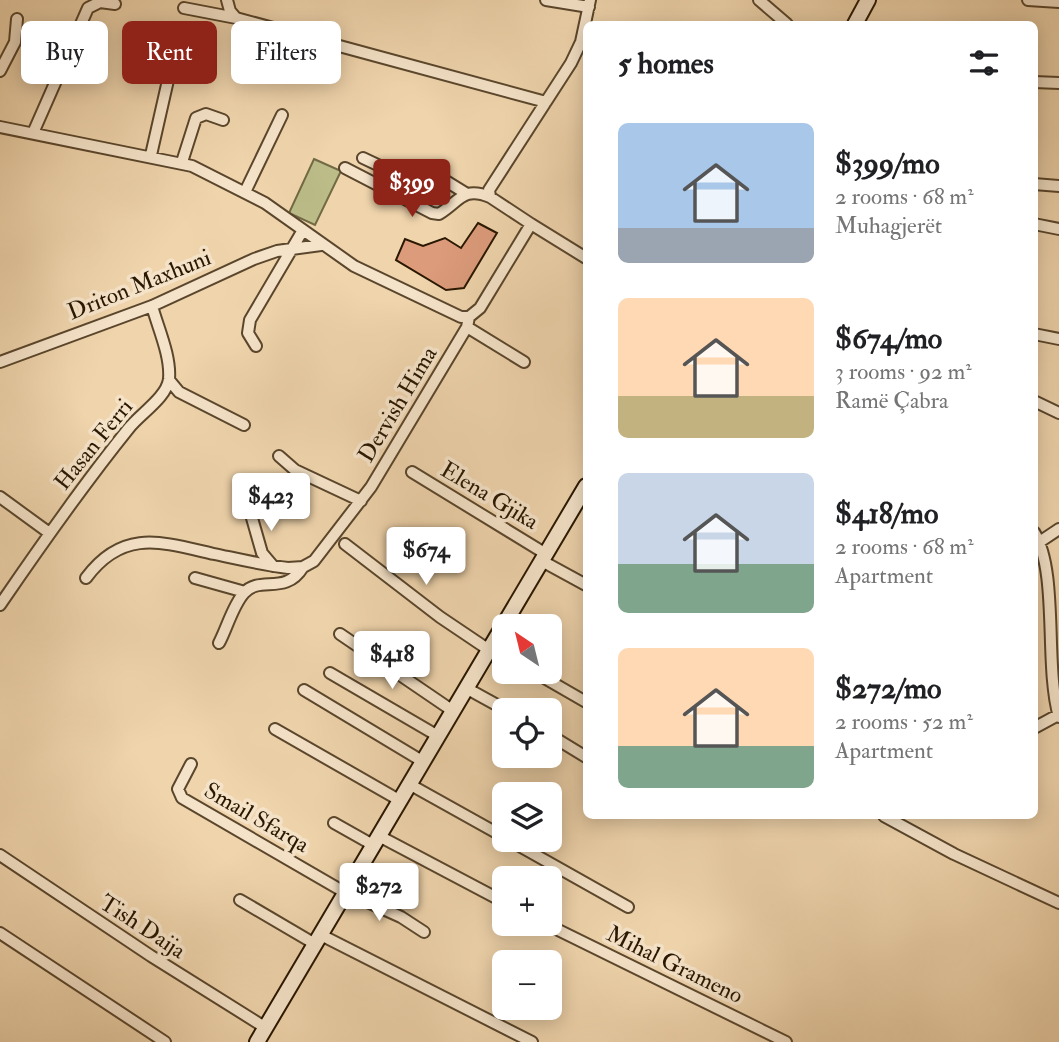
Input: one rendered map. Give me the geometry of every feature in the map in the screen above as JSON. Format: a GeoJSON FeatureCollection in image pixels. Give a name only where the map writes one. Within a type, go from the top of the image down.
{"type":"FeatureCollection","features":[{"type":"Feature","properties":{"kind":"main road"},"geometry":{"type":"LineString","coordinates":[[857,21],[869,0]]}},
{"type":"Feature","properties":{"kind":"main road"},"geometry":{"type":"LineString","coordinates":[[513,614],[583,491]]}},
{"type":"Feature","properties":{"kind":"main road"},"geometry":{"type":"LineString","coordinates":[[257,1042],[466,688],[492,653]]}},
{"type":"Feature","properties":{"kind":"street"},"geometry":{"type":"LineString","coordinates":[[228,0],[230,11],[236,18]]}},
{"type":"Feature","properties":{"kind":"street"},"geometry":{"type":"LineString","coordinates":[[546,0],[590,3],[586,21]]}},
{"type":"Feature","properties":{"kind":"street"},"geometry":{"type":"LineString","coordinates":[[759,0],[784,21]]}},
{"type":"Feature","properties":{"kind":"street"},"geometry":{"type":"LineString","coordinates":[[1028,0],[1059,2]]}},
{"type":"Feature","properties":{"kind":"street"},"geometry":{"type":"LineString","coordinates":[[33,133],[88,8],[100,2],[115,4]]}},
{"type":"Feature","properties":{"kind":"street"},"geometry":{"type":"LineString","coordinates":[[184,8],[236,18],[383,55],[546,102]]}},
{"type":"Feature","properties":{"kind":"street"},"geometry":{"type":"LineString","coordinates":[[0,71],[15,42],[17,19]]}},
{"type":"Feature","properties":{"kind":"street"},"geometry":{"type":"LineString","coordinates":[[491,197],[489,190],[492,183],[546,102],[581,42],[583,33]]}},
{"type":"Feature","properties":{"kind":"street"},"geometry":{"type":"LineString","coordinates":[[1038,82],[1059,83]]}},
{"type":"Feature","properties":{"kind":"street"},"geometry":{"type":"LineString","coordinates":[[151,155],[167,84]]}},
{"type":"Feature","properties":{"kind":"street"},"geometry":{"type":"LineString","coordinates":[[182,162],[196,118],[206,114],[223,120]]}},
{"type":"Feature","properties":{"kind":"street"},"geometry":{"type":"LineString","coordinates":[[245,192],[282,115]]}},
{"type":"Feature","properties":{"kind":"street"},"geometry":{"type":"LineString","coordinates":[[0,127],[182,162],[245,192],[322,245],[396,288],[468,322],[524,362]]}},
{"type":"Feature","properties":{"kind":"street"},"geometry":{"type":"LineString","coordinates":[[363,158],[401,176],[420,174],[442,178],[467,194]]}},
{"type":"Feature","properties":{"kind":"street"},"geometry":{"type":"LineString","coordinates":[[345,168],[432,212],[445,210],[474,192],[491,197],[583,256]]}},
{"type":"Feature","properties":{"kind":"street"},"geometry":{"type":"LineString","coordinates":[[1038,184],[1059,186]]}},
{"type":"Feature","properties":{"kind":"street","name":"Dervish Hima"},"geometry":{"type":"LineString","coordinates":[[195,578],[245,592],[254,587],[286,584],[323,551],[361,501],[468,322],[531,224]]}},
{"type":"Feature","properties":{"kind":"street"},"geometry":{"type":"LineString","coordinates":[[1038,225],[1059,229]]}},
{"type":"Feature","properties":{"kind":"street"},"geometry":{"type":"LineString","coordinates":[[256,346],[248,333],[250,320],[303,230]]}},
{"type":"Feature","properties":{"kind":"street","name":"Driton Maxhuni"},"geometry":{"type":"LineString","coordinates":[[0,362],[152,306],[254,259],[294,248],[322,245]]}},
{"type":"Feature","properties":{"kind":"street"},"geometry":{"type":"LineString","coordinates":[[152,306],[169,380],[179,393],[244,425]]}},
{"type":"Feature","properties":{"kind":"street"},"geometry":{"type":"LineString","coordinates":[[1038,335],[1059,339]]}},
{"type":"Feature","properties":{"kind":"street","name":"Hasan Ferri"},"geometry":{"type":"LineString","coordinates":[[0,605],[48,532],[169,380]]}},
{"type":"Feature","properties":{"kind":"street"},"geometry":{"type":"LineString","coordinates":[[1038,403],[1059,413]]}},
{"type":"Feature","properties":{"kind":"street"},"geometry":{"type":"LineString","coordinates":[[279,456],[295,470],[361,501]]}},
{"type":"Feature","properties":{"kind":"street","name":"Elena Gjika"},"geometry":{"type":"LineString","coordinates":[[412,472],[583,583]]}},
{"type":"Feature","properties":{"kind":"street"},"geometry":{"type":"LineString","coordinates":[[0,497],[48,532]]}},
{"type":"Feature","properties":{"kind":"street"},"geometry":{"type":"LineString","coordinates":[[250,511],[262,553],[273,566]]}},
{"type":"Feature","properties":{"kind":"street"},"geometry":{"type":"LineString","coordinates":[[1038,726],[1058,716],[1052,663],[1051,577],[1046,549],[1038,536],[1059,529]]}},
{"type":"Feature","properties":{"kind":"street"},"geometry":{"type":"LineString","coordinates":[[86,578],[113,552],[140,542],[182,546],[273,566],[303,567]]}},
{"type":"Feature","properties":{"kind":"street"},"geometry":{"type":"LineString","coordinates":[[345,544],[440,617],[492,649]]}},
{"type":"Feature","properties":{"kind":"street"},"geometry":{"type":"LineString","coordinates":[[219,643],[245,592]]}},
{"type":"Feature","properties":{"kind":"street"},"geometry":{"type":"LineString","coordinates":[[340,634],[453,711]]}},
{"type":"Feature","properties":{"kind":"street"},"geometry":{"type":"LineString","coordinates":[[330,673],[438,736]]}},
{"type":"Feature","properties":{"kind":"street"},"geometry":{"type":"LineString","coordinates":[[555,684],[583,700]]}},
{"type":"Feature","properties":{"kind":"street"},"geometry":{"type":"LineString","coordinates":[[466,688],[492,702]]}},
{"type":"Feature","properties":{"kind":"street"},"geometry":{"type":"LineString","coordinates":[[304,690],[422,761]]}},
{"type":"Feature","properties":{"kind":"street"},"geometry":{"type":"LineString","coordinates":[[275,729],[399,800]]}},
{"type":"Feature","properties":{"kind":"street"},"geometry":{"type":"LineString","coordinates":[[562,742],[583,755]]}},
{"type":"Feature","properties":{"kind":"street","name":"Smail Sfarqa"},"geometry":{"type":"LineString","coordinates":[[191,764],[178,789],[179,796],[346,892]]}},
{"type":"Feature","properties":{"kind":"street"},"geometry":{"type":"LineString","coordinates":[[409,784],[492,830]]}},
{"type":"Feature","properties":{"kind":"street"},"geometry":{"type":"LineString","coordinates":[[890,819],[954,854],[1059,903]]}},
{"type":"Feature","properties":{"kind":"street"},"geometry":{"type":"LineString","coordinates":[[334,823],[492,896]]}},
{"type":"Feature","properties":{"kind":"street"},"geometry":{"type":"LineString","coordinates":[[530,852],[628,907]]}},
{"type":"Feature","properties":{"kind":"street","name":"Tish Daija"},"geometry":{"type":"LineString","coordinates":[[0,855],[150,957],[266,1028]]}},
{"type":"Feature","properties":{"kind":"street"},"geometry":{"type":"LineString","coordinates":[[346,892],[401,917],[424,932]]}},
{"type":"Feature","properties":{"kind":"street"},"geometry":{"type":"LineString","coordinates":[[240,900],[531,1042]]}},
{"type":"Feature","properties":{"kind":"street","name":"Mihal Grameno"},"geometry":{"type":"LineString","coordinates":[[562,931],[786,1042]]}},
{"type":"Feature","properties":{"kind":"street"},"geometry":{"type":"LineString","coordinates":[[0,933],[165,1042]]}},
{"type":"Feature","properties":{"kind":"green space"},"geometry":{"type":"Polygon","coordinates":[[[314,159],[341,171],[315,225],[289,213],[314,159]]]}},
{"type":"Feature","properties":{"kind":"building"},"geometry":{"type":"Polygon","coordinates":[[[478,223],[497,233],[464,288],[446,290],[396,260],[405,239],[423,246],[445,238],[461,248],[478,223]]]}}]}
